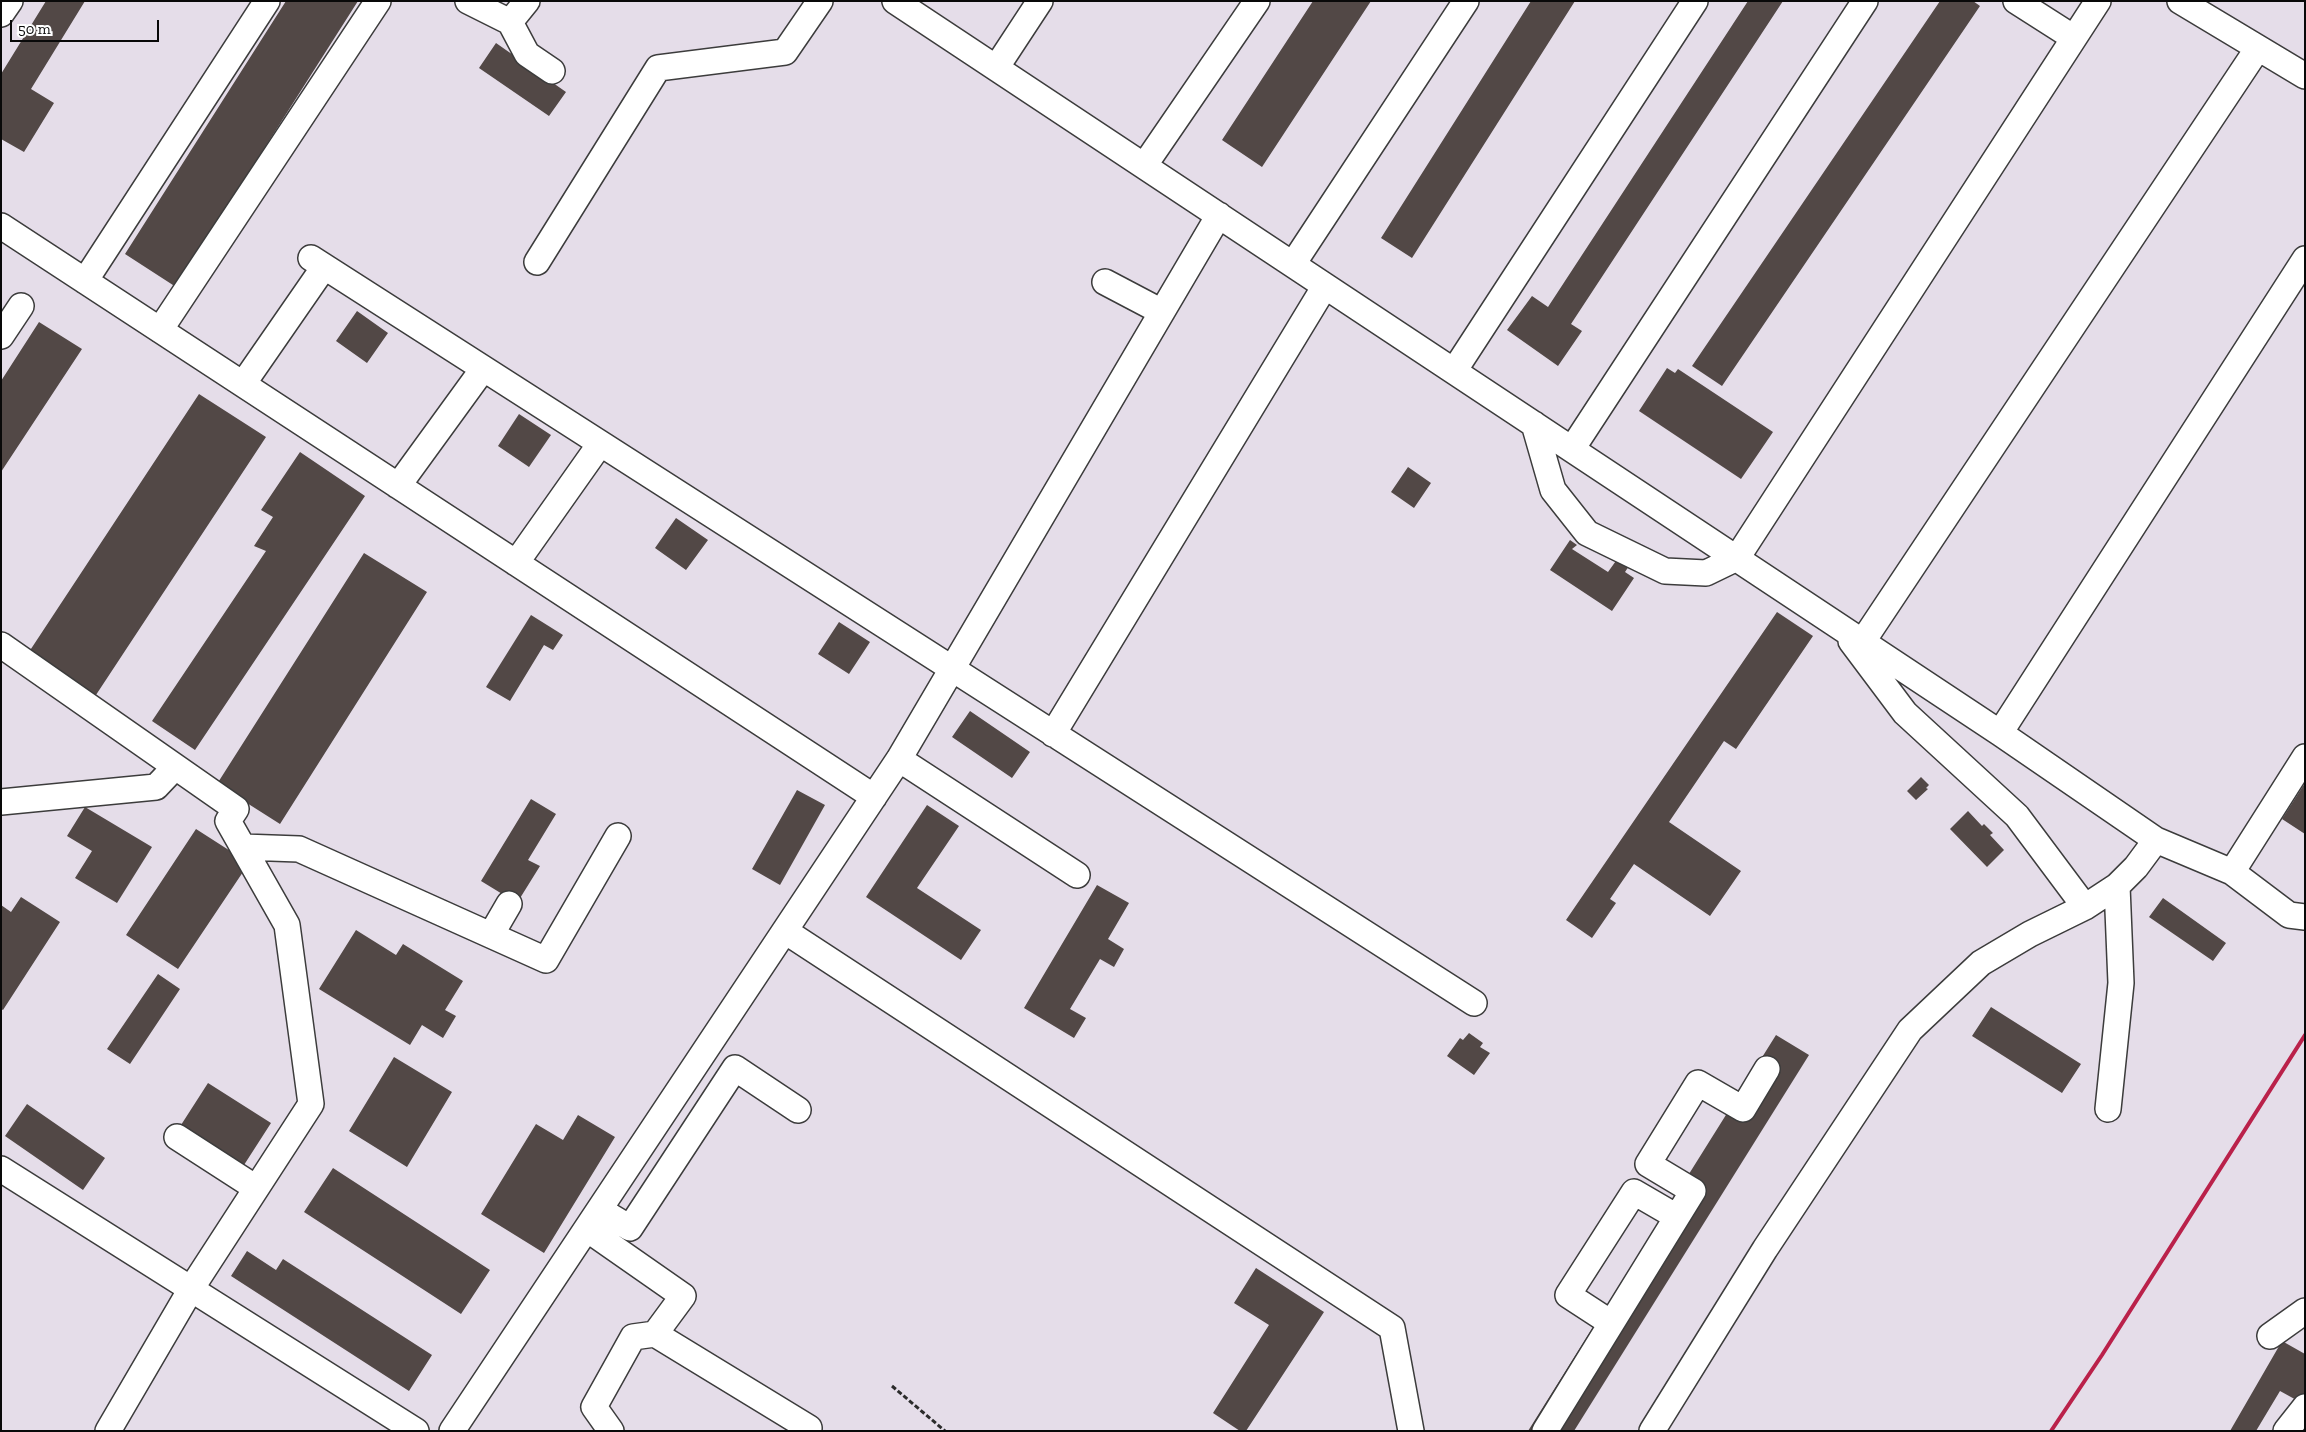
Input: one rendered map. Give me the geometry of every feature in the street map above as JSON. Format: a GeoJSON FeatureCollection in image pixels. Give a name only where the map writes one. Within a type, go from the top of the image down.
{"type":"FeatureCollection","features":[{"type":"Feature","properties":{"kind":"street"},"geometry":{"type":"LineString","coordinates":[[1,14],[10,1]]}},
{"type":"Feature","properties":{"kind":"street"},"geometry":{"type":"LineString","coordinates":[[84,280],[267,1]]}},
{"type":"Feature","properties":{"kind":"street"},"geometry":{"type":"LineString","coordinates":[[160,330],[378,1]]}},
{"type":"Feature","properties":{"kind":"street"},"geometry":{"type":"LineString","coordinates":[[468,1],[510,22],[527,54],[552,72]]}},
{"type":"Feature","properties":{"kind":"street"},"geometry":{"type":"LineString","coordinates":[[510,22],[527,1]]}},
{"type":"Feature","properties":{"kind":"street"},"geometry":{"type":"LineString","coordinates":[[537,262],[658,68],[785,52],[820,1]]}},
{"type":"Feature","properties":{"kind":"street"},"geometry":{"type":"LineString","coordinates":[[895,1],[2000,732],[2156,840],[2232,872],[2288,915],[2305,916]]}},
{"type":"Feature","properties":{"kind":"street"},"geometry":{"type":"LineString","coordinates":[[996,68],[1040,1]]}},
{"type":"Feature","properties":{"kind":"street"},"geometry":{"type":"LineString","coordinates":[[1144,166],[1257,1]]}},
{"type":"Feature","properties":{"kind":"street"},"geometry":{"type":"LineString","coordinates":[[1292,264],[1466,1]]}},
{"type":"Feature","properties":{"kind":"street"},"geometry":{"type":"LineString","coordinates":[[1454,371],[1695,1]]}},
{"type":"Feature","properties":{"kind":"street"},"geometry":{"type":"LineString","coordinates":[[2016,1],[2074,38]]}},
{"type":"Feature","properties":{"kind":"street"},"geometry":{"type":"LineString","coordinates":[[1534,424],[1552,490],[1587,533],[1664,571],[1706,573],[1737,558],[2098,1]]}},
{"type":"Feature","properties":{"kind":"street"},"geometry":{"type":"LineString","coordinates":[[2180,1],[2305,76]]}},
{"type":"Feature","properties":{"kind":"street"},"geometry":{"type":"LineString","coordinates":[[1572,449],[1858,4]]}},
{"type":"Feature","properties":{"kind":"street"},"geometry":{"type":"LineString","coordinates":[[1862,641],[2258,48]]}},
{"type":"Feature","properties":{"kind":"street"},"geometry":{"type":"LineString","coordinates":[[452,1431],[899,759],[1219,215]]}},
{"type":"Feature","properties":{"kind":"street"},"geometry":{"type":"LineString","coordinates":[[1,226],[874,798]]}},
{"type":"Feature","properties":{"kind":"street"},"geometry":{"type":"LineString","coordinates":[[2000,732],[2305,259]]}},
{"type":"Feature","properties":{"kind":"street"},"geometry":{"type":"LineString","coordinates":[[243,384],[317,263],[1474,1003]]}},
{"type":"Feature","properties":{"kind":"street"},"geometry":{"type":"LineString","coordinates":[[1105,282],[1162,312]]}},
{"type":"Feature","properties":{"kind":"street"},"geometry":{"type":"LineString","coordinates":[[1053,734],[1325,286]]}},
{"type":"Feature","properties":{"kind":"street"},"geometry":{"type":"LineString","coordinates":[[1,336],[21,306]]}},
{"type":"Feature","properties":{"kind":"street"},"geometry":{"type":"LineString","coordinates":[[398,486],[483,369]]}},
{"type":"Feature","properties":{"kind":"street"},"geometry":{"type":"LineString","coordinates":[[516,563],[600,444]]}},
{"type":"Feature","properties":{"kind":"street"},"geometry":{"type":"LineString","coordinates":[[1839,626],[1905,713],[2017,816],[2084,907]]}},
{"type":"Feature","properties":{"kind":"street"},"geometry":{"type":"LineString","coordinates":[[1,645],[236,809],[228,821],[287,925],[310,1104],[191,1289],[108,1431]]}},
{"type":"Feature","properties":{"kind":"street"},"geometry":{"type":"LineString","coordinates":[[2232,872],[2305,757]]}},
{"type":"Feature","properties":{"kind":"street"},"geometry":{"type":"LineString","coordinates":[[899,759],[1077,875]]}},
{"type":"Feature","properties":{"kind":"street"},"geometry":{"type":"LineString","coordinates":[[1,802],[156,787],[175,767]]}},
{"type":"Feature","properties":{"kind":"street"},"geometry":{"type":"LineString","coordinates":[[242,848],[299,849],[546,960],[618,836]]}},
{"type":"Feature","properties":{"kind":"street"},"geometry":{"type":"LineString","coordinates":[[1652,1431],[1681,1368],[1760,1244],[1910,1030],[1981,964],[2030,934],[2084,907],[2117,886],[2136,867],[2156,840]]}},
{"type":"Feature","properties":{"kind":"street"},"geometry":{"type":"LineString","coordinates":[[2108,1109],[2121,983],[2117,886]]}},
{"type":"Feature","properties":{"kind":"street"},"geometry":{"type":"LineString","coordinates":[[491,935],[508,904]]}},
{"type":"Feature","properties":{"kind":"street"},"geometry":{"type":"LineString","coordinates":[[785,931],[1392,1328],[1411,1431]]}},
{"type":"Feature","properties":{"kind":"street"},"geometry":{"type":"LineString","coordinates":[[593,1219],[630,1228],[735,1068],[798,1110]]}},
{"type":"Feature","properties":{"kind":"street"},"geometry":{"type":"LineString","coordinates":[[1545,1431],[1693,1191],[1648,1164],[1698,1083],[1743,1109],[1767,1069]]}},
{"type":"Feature","properties":{"kind":"street"},"geometry":{"type":"LineString","coordinates":[[177,1137],[256,1188]]}},
{"type":"Feature","properties":{"kind":"street"},"geometry":{"type":"LineString","coordinates":[[1,1169],[416,1431]]}},
{"type":"Feature","properties":{"kind":"street"},"geometry":{"type":"LineString","coordinates":[[1611,1323],[1568,1295],[1634,1192],[1677,1217]]}},
{"type":"Feature","properties":{"kind":"street"},"geometry":{"type":"LineString","coordinates":[[593,1219],[682,1296],[655,1334]]}},
{"type":"Feature","properties":{"kind":"street"},"geometry":{"type":"LineString","coordinates":[[2270,1336],[2305,1312]]}},
{"type":"Feature","properties":{"kind":"street"},"geometry":{"type":"LineString","coordinates":[[611,1431],[594,1408],[632,1336],[655,1334],[808,1428]]}},
{"type":"Feature","properties":{"kind":"street"},"geometry":{"type":"LineString","coordinates":[[2286,1431],[2305,1407]]}},
{"type":"Feature","properties":{"kind":"path"},"geometry":{"type":"LineString","coordinates":[[892,1386],[945,1431]]}},
{"type":"Feature","properties":{"kind":"shaded area"},"geometry":{"type":"Polygon","coordinates":[[[1,1],[2305,1],[2305,1431],[1,1431],[1,1]]]}},
{"type":"Feature","properties":{"kind":"building"},"geometry":{"type":"Polygon","coordinates":[[[46,1],[85,1],[31,89],[54,103],[24,152],[1,139],[1,74],[46,1]]]}},
{"type":"Feature","properties":{"kind":"building"},"geometry":{"type":"Polygon","coordinates":[[[286,1],[358,1],[176,287],[125,254],[286,1]]]}},
{"type":"Feature","properties":{"kind":"building"},"geometry":{"type":"Polygon","coordinates":[[[1313,1],[1371,1],[1262,167],[1222,140],[1313,1]]]}},
{"type":"Feature","properties":{"kind":"building"},"geometry":{"type":"Polygon","coordinates":[[[1531,1],[1575,1],[1412,258],[1381,238],[1531,1]]]}},
{"type":"Feature","properties":{"kind":"building"},"geometry":{"type":"Polygon","coordinates":[[[1748,1],[1783,1],[1571,324],[1582,331],[1558,366],[1507,330],[1532,296],[1548,307],[1748,1]]]}},
{"type":"Feature","properties":{"kind":"building"},"geometry":{"type":"Polygon","coordinates":[[[1940,1],[1973,1],[1980,6],[1722,386],[1692,366],[1940,1]]]}},
{"type":"Feature","properties":{"kind":"building"},"geometry":{"type":"Polygon","coordinates":[[[496,43],[566,92],[549,116],[479,68],[496,43]]]}},
{"type":"Feature","properties":{"kind":"building"},"geometry":{"type":"Polygon","coordinates":[[[357,311],[388,333],[367,363],[336,341],[357,311]]]}},
{"type":"Feature","properties":{"kind":"building"},"geometry":{"type":"Polygon","coordinates":[[[39,322],[82,349],[1,472],[1,381],[39,322]]]}},
{"type":"Feature","properties":{"kind":"building"},"geometry":{"type":"Polygon","coordinates":[[[1667,368],[1675,373],[1678,369],[1773,432],[1741,479],[1639,411],[1667,368]]]}},
{"type":"Feature","properties":{"kind":"building"},"geometry":{"type":"Polygon","coordinates":[[[199,394],[266,437],[92,701],[25,658],[199,394]]]}},
{"type":"Feature","properties":{"kind":"building"},"geometry":{"type":"Polygon","coordinates":[[[519,414],[551,435],[529,467],[498,446],[519,414]]]}},
{"type":"Feature","properties":{"kind":"building"},"geometry":{"type":"Polygon","coordinates":[[[300,452],[365,496],[195,750],[152,721],[266,551],[254,546],[273,517],[261,510],[300,452]]]}},
{"type":"Feature","properties":{"kind":"building"},"geometry":{"type":"Polygon","coordinates":[[[1408,467],[1431,483],[1414,508],[1391,492],[1408,467]]]}},
{"type":"Feature","properties":{"kind":"building"},"geometry":{"type":"Polygon","coordinates":[[[676,518],[708,540],[686,570],[655,548],[676,518]]]}},
{"type":"Feature","properties":{"kind":"building"},"geometry":{"type":"Polygon","coordinates":[[[1570,540],[1577,545],[1572,549],[1608,572],[1618,558],[1629,566],[1625,572],[1634,578],[1612,611],[1550,570],[1570,540]]]}},
{"type":"Feature","properties":{"kind":"building"},"geometry":{"type":"Polygon","coordinates":[[[364,553],[427,592],[280,824],[217,784],[364,553]]]}},
{"type":"Feature","properties":{"kind":"building"},"geometry":{"type":"Polygon","coordinates":[[[1777,612],[1813,636],[1736,749],[1724,741],[1669,822],[1741,871],[1710,916],[1634,864],[1610,899],[1616,903],[1592,938],[1566,920],[1777,612]]]}},
{"type":"Feature","properties":{"kind":"building"},"geometry":{"type":"Polygon","coordinates":[[[531,615],[563,635],[553,650],[544,645],[510,701],[486,687],[531,615]]]}},
{"type":"Feature","properties":{"kind":"building"},"geometry":{"type":"Polygon","coordinates":[[[839,622],[870,642],[849,674],[818,654],[839,622]]]}},
{"type":"Feature","properties":{"kind":"building"},"geometry":{"type":"Polygon","coordinates":[[[970,711],[1030,752],[1012,778],[952,737],[970,711]]]}},
{"type":"Feature","properties":{"kind":"building"},"geometry":{"type":"Polygon","coordinates":[[[1921,777],[1929,785],[1926,788],[1928,789],[1916,800],[1907,791],[1921,777]]]}},
{"type":"Feature","properties":{"kind":"building"},"geometry":{"type":"Polygon","coordinates":[[[2305,783],[2305,834],[2282,819],[2305,783]]]}},
{"type":"Feature","properties":{"kind":"building"},"geometry":{"type":"Polygon","coordinates":[[[797,790],[825,805],[780,885],[752,869],[797,790]]]}},
{"type":"Feature","properties":{"kind":"building"},"geometry":{"type":"Polygon","coordinates":[[[531,799],[556,814],[528,860],[540,866],[517,903],[481,881],[531,799]]]}},
{"type":"Feature","properties":{"kind":"building"},"geometry":{"type":"Polygon","coordinates":[[[927,805],[959,826],[917,888],[981,930],[961,960],[866,897],[927,805]]]}},
{"type":"Feature","properties":{"kind":"building"},"geometry":{"type":"Polygon","coordinates":[[[85,807],[152,847],[117,903],[75,878],[92,851],[67,836],[85,807]]]}},
{"type":"Feature","properties":{"kind":"building"},"geometry":{"type":"Polygon","coordinates":[[[1968,811],[1982,826],[1984,824],[1993,833],[1990,835],[2004,850],[1987,867],[1950,829],[1968,811]]]}},
{"type":"Feature","properties":{"kind":"building"},"geometry":{"type":"Polygon","coordinates":[[[196,829],[249,863],[178,969],[126,935],[196,829]]]}},
{"type":"Feature","properties":{"kind":"building"},"geometry":{"type":"Polygon","coordinates":[[[1097,885],[1129,903],[1108,939],[1124,949],[1114,967],[1100,959],[1070,1009],[1086,1018],[1074,1038],[1024,1008],[1097,885]]]}},
{"type":"Feature","properties":{"kind":"building"},"geometry":{"type":"Polygon","coordinates":[[[21,897],[60,922],[3,1010],[1,1009],[1,905],[11,912],[21,897]]]}},
{"type":"Feature","properties":{"kind":"building"},"geometry":{"type":"Polygon","coordinates":[[[2163,898],[2226,943],[2213,961],[2149,917],[2163,898]]]}},
{"type":"Feature","properties":{"kind":"building"},"geometry":{"type":"Polygon","coordinates":[[[356,930],[396,955],[403,944],[463,981],[445,1010],[456,1016],[443,1038],[422,1025],[410,1045],[319,989],[356,930]]]}},
{"type":"Feature","properties":{"kind":"building"},"geometry":{"type":"Polygon","coordinates":[[[158,974],[180,989],[130,1064],[107,1049],[158,974]]]}},
{"type":"Feature","properties":{"kind":"building"},"geometry":{"type":"Polygon","coordinates":[[[1991,1007],[2081,1064],[2062,1093],[1972,1036],[1991,1007]]]}},
{"type":"Feature","properties":{"kind":"building"},"geometry":{"type":"Polygon","coordinates":[[[1469,1033],[1483,1043],[1480,1047],[1490,1053],[1474,1075],[1447,1056],[1460,1038],[1463,1040],[1469,1033]]]}},
{"type":"Feature","properties":{"kind":"building"},"geometry":{"type":"Polygon","coordinates":[[[1776,1035],[1809,1055],[1574,1431],[1528,1431],[1776,1035]]]}},
{"type":"Feature","properties":{"kind":"building"},"geometry":{"type":"Polygon","coordinates":[[[394,1057],[452,1092],[407,1167],[349,1131],[394,1057]]]}},
{"type":"Feature","properties":{"kind":"building"},"geometry":{"type":"Polygon","coordinates":[[[208,1083],[271,1123],[244,1165],[181,1125],[208,1083]]]}},
{"type":"Feature","properties":{"kind":"building"},"geometry":{"type":"Polygon","coordinates":[[[27,1104],[105,1158],[83,1190],[5,1136],[27,1104]]]}},
{"type":"Feature","properties":{"kind":"building"},"geometry":{"type":"Polygon","coordinates":[[[578,1115],[615,1137],[544,1253],[481,1214],[536,1124],[563,1140],[578,1115]]]}},
{"type":"Feature","properties":{"kind":"building"},"geometry":{"type":"Polygon","coordinates":[[[333,1168],[490,1270],[461,1314],[304,1212],[333,1168]]]}},
{"type":"Feature","properties":{"kind":"building"},"geometry":{"type":"Polygon","coordinates":[[[247,1251],[276,1270],[283,1259],[432,1355],[409,1391],[231,1276],[247,1251]]]}},
{"type":"Feature","properties":{"kind":"building"},"geometry":{"type":"Polygon","coordinates":[[[1256,1268],[1324,1312],[1246,1431],[1240,1431],[1213,1413],[1269,1325],[1234,1303],[1256,1268]]]}},
{"type":"Feature","properties":{"kind":"building"},"geometry":{"type":"Polygon","coordinates":[[[2282,1341],[2305,1354],[2305,1393],[2300,1402],[2280,1391],[2256,1431],[2230,1431],[2282,1341]]]}},
{"type":"Feature","properties":{"kind":"railway"},"geometry":{"type":"LineString","coordinates":[[2051,1431],[2102,1355],[2305,1035]]}}]}
